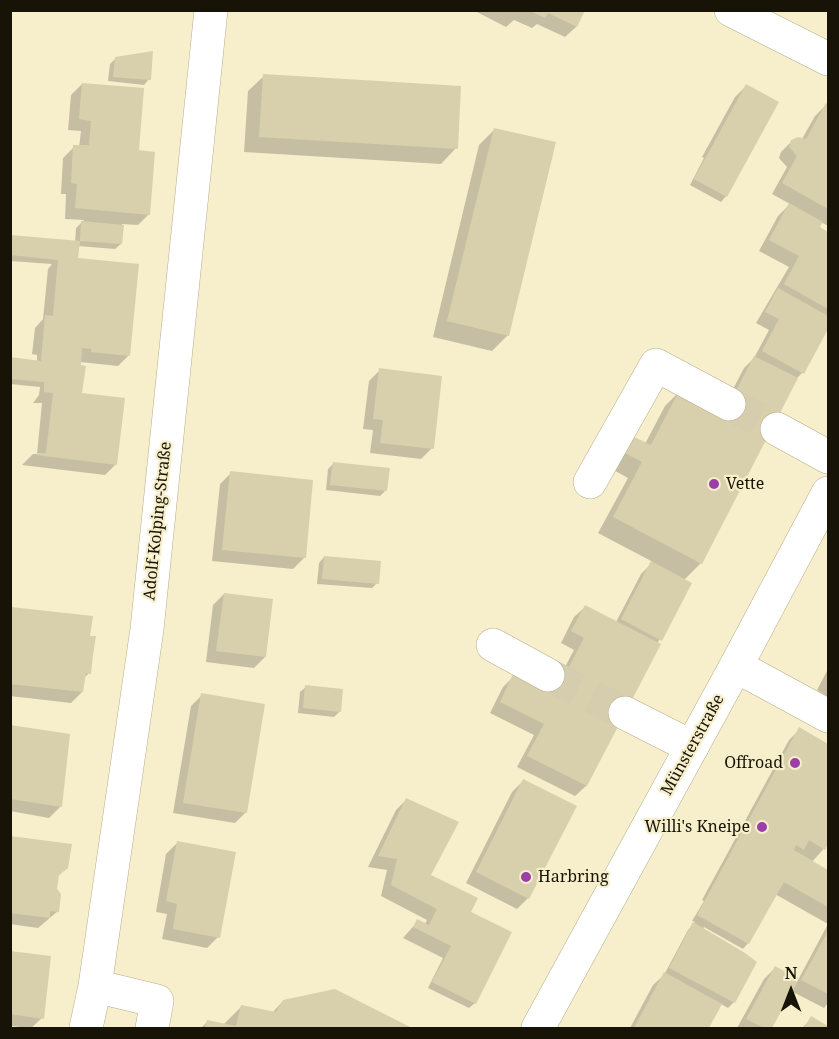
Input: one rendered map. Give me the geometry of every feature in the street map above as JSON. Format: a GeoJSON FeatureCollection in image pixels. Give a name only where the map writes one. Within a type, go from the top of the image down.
{"type":"FeatureCollection","features":[{"type":"Feature","properties":{"kind":"street","name":"Adolf-Kolping-Straße"},"geometry":{"type":"LineString","coordinates":[[86,1029],[95,986],[147,629],[211,10]]}},
{"type":"Feature","properties":{"kind":"street"},"geometry":{"type":"LineString","coordinates":[[731,10],[779,21],[828,58]]}},
{"type":"Feature","properties":{"kind":"street"},"geometry":{"type":"LineString","coordinates":[[590,482],[656,365],[729,404]]}},
{"type":"Feature","properties":{"kind":"street"},"geometry":{"type":"LineString","coordinates":[[777,429],[828,457]]}},
{"type":"Feature","properties":{"kind":"street","name":"Münsterstraße"},"geometry":{"type":"LineString","coordinates":[[538,1029],[828,493]]}},
{"type":"Feature","properties":{"kind":"street"},"geometry":{"type":"LineString","coordinates":[[493,645],[549,675]]}},
{"type":"Feature","properties":{"kind":"street"},"geometry":{"type":"LineString","coordinates":[[736,666],[828,716]]}},
{"type":"Feature","properties":{"kind":"street"},"geometry":{"type":"LineString","coordinates":[[625,713],[692,747]]}},
{"type":"Feature","properties":{"kind":"street"},"geometry":{"type":"LineString","coordinates":[[95,986],[157,1001],[152,1029]]}},
{"type":"Feature","properties":{"kind":"building"},"geometry":{"type":"Polygon","coordinates":[[[528,10],[585,10],[577,27],[548,13],[545,18],[528,10]]]}},
{"type":"Feature","properties":{"kind":"building"},"geometry":{"type":"Polygon","coordinates":[[[153,51],[151,80],[113,77],[115,57],[153,51]]]}},
{"type":"Feature","properties":{"kind":"building"},"geometry":{"type":"Polygon","coordinates":[[[263,74],[461,86],[458,149],[259,137],[263,74]]]}},
{"type":"Feature","properties":{"kind":"building"},"geometry":{"type":"Polygon","coordinates":[[[82,83],[144,88],[139,150],[155,152],[150,215],[75,208],[77,184],[71,183],[73,145],[89,145],[91,121],[79,119],[82,83]]]}},
{"type":"Feature","properties":{"kind":"building"},"geometry":{"type":"Polygon","coordinates":[[[746,84],[779,102],[727,197],[694,179],[746,84]]]}},
{"type":"Feature","properties":{"kind":"building"},"geometry":{"type":"Polygon","coordinates":[[[826,103],[828,105],[828,209],[782,183],[797,156],[789,147],[791,140],[798,137],[806,139],[826,103]]]}},
{"type":"Feature","properties":{"kind":"building"},"geometry":{"type":"Polygon","coordinates":[[[494,128],[556,142],[509,336],[447,321],[494,128]]]}},
{"type":"Feature","properties":{"kind":"building"},"geometry":{"type":"Polygon","coordinates":[[[789,203],[823,222],[820,227],[828,232],[828,309],[784,284],[799,256],[769,240],[789,203]]]}},
{"type":"Feature","properties":{"kind":"building"},"geometry":{"type":"Polygon","coordinates":[[[81,221],[124,225],[122,244],[80,241],[81,221]]]}},
{"type":"Feature","properties":{"kind":"building"},"geometry":{"type":"Polygon","coordinates":[[[10,235],[80,241],[78,258],[139,264],[130,356],[91,352],[91,349],[82,348],[81,365],[86,366],[82,393],[125,398],[117,465],[36,455],[46,453],[53,393],[44,392],[44,382],[10,379],[10,357],[41,361],[45,315],[53,316],[58,260],[10,255],[10,235]]]}},
{"type":"Feature","properties":{"kind":"building"},"geometry":{"type":"Polygon","coordinates":[[[778,288],[828,316],[828,329],[804,374],[762,351],[779,319],[765,312],[778,288]]]}},
{"type":"Feature","properties":{"kind":"building"},"geometry":{"type":"Polygon","coordinates":[[[754,356],[798,378],[702,564],[613,517],[642,462],[623,452],[628,434],[651,445],[680,389],[725,412],[754,356]]]}},
{"type":"Feature","properties":{"kind":"building"},"geometry":{"type":"Polygon","coordinates":[[[379,368],[442,376],[434,449],[380,443],[383,420],[373,419],[379,368]]]}},
{"type":"Feature","properties":{"kind":"building"},"geometry":{"type":"Polygon","coordinates":[[[333,462],[390,468],[387,491],[330,485],[333,462]]]}},
{"type":"Feature","properties":{"kind":"building"},"geometry":{"type":"Polygon","coordinates":[[[230,471],[313,480],[306,558],[222,550],[230,471]]]}},
{"type":"Feature","properties":{"kind":"building"},"geometry":{"type":"Polygon","coordinates":[[[324,556],[381,561],[379,584],[322,579],[324,556]]]}},
{"type":"Feature","properties":{"kind":"building"},"geometry":{"type":"Polygon","coordinates":[[[651,561],[692,583],[662,641],[621,619],[651,561]]]}},
{"type":"Feature","properties":{"kind":"building"},"geometry":{"type":"Polygon","coordinates":[[[224,593],[273,599],[266,657],[216,651],[224,593]]]}},
{"type":"Feature","properties":{"kind":"building"},"geometry":{"type":"Polygon","coordinates":[[[585,605],[661,644],[587,786],[527,756],[544,724],[500,702],[513,674],[542,688],[556,660],[569,667],[584,638],[571,631],[585,605]]]}},
{"type":"Feature","properties":{"kind":"building"},"geometry":{"type":"Polygon","coordinates":[[[11,607],[93,616],[90,636],[96,636],[91,674],[86,673],[83,692],[10,684],[11,607]]]}},
{"type":"Feature","properties":{"kind":"building"},"geometry":{"type":"Polygon","coordinates":[[[305,685],[343,689],[341,712],[303,708],[305,685]]]}},
{"type":"Feature","properties":{"kind":"building"},"geometry":{"type":"Polygon","coordinates":[[[201,693],[265,704],[247,813],[183,803],[201,693]]]}},
{"type":"Feature","properties":{"kind":"building"},"geometry":{"type":"Polygon","coordinates":[[[10,725],[70,734],[62,807],[10,799],[10,725]]]}},
{"type":"Feature","properties":{"kind":"building"},"geometry":{"type":"Polygon","coordinates":[[[799,727],[828,744],[828,844],[825,850],[809,840],[804,850],[796,845],[794,850],[828,870],[828,907],[784,882],[749,944],[697,915],[799,727]]]}},
{"type":"Feature","properties":{"kind":"building"},"geometry":{"type":"Polygon","coordinates":[[[523,779],[577,806],[529,899],[476,872],[523,779]]]}},
{"type":"Feature","properties":{"kind":"building"},"geometry":{"type":"Polygon","coordinates":[[[406,798],[459,822],[431,875],[478,898],[471,912],[512,932],[476,1004],[432,982],[451,946],[413,927],[417,919],[429,925],[437,909],[391,885],[397,859],[378,856],[406,798]]]}},
{"type":"Feature","properties":{"kind":"building"},"geometry":{"type":"Polygon","coordinates":[[[10,836],[72,844],[68,868],[59,875],[57,889],[61,894],[59,912],[50,911],[50,918],[10,913],[10,836]]]}},
{"type":"Feature","properties":{"kind":"building"},"geometry":{"type":"Polygon","coordinates":[[[177,841],[236,852],[220,938],[173,929],[177,904],[166,901],[177,841]]]}},
{"type":"Feature","properties":{"kind":"building"},"geometry":{"type":"Polygon","coordinates":[[[693,922],[757,962],[735,1003],[669,968],[693,922]]]}},
{"type":"Feature","properties":{"kind":"building"},"geometry":{"type":"Polygon","coordinates":[[[828,931],[828,994],[801,980],[828,931]]]}},
{"type":"Feature","properties":{"kind":"building"},"geometry":{"type":"Polygon","coordinates":[[[10,951],[51,956],[44,1019],[10,1014],[10,951]]]}},
{"type":"Feature","properties":{"kind":"building"},"geometry":{"type":"Polygon","coordinates":[[[775,966],[799,979],[772,1028],[764,1028],[746,1019],[775,966]]]}},
{"type":"Feature","properties":{"kind":"building"},"geometry":{"type":"Polygon","coordinates":[[[664,972],[722,1004],[709,1028],[634,1028],[664,972]]]}},
{"type":"Feature","properties":{"kind":"building"},"geometry":{"type":"Polygon","coordinates":[[[335,989],[412,1028],[205,1028],[207,1020],[236,1026],[241,1005],[276,1012],[283,1000],[335,989]]]}},
{"type":"Feature","properties":{"kind":"building"},"geometry":{"type":"Polygon","coordinates":[[[811,1016],[828,1026],[828,1028],[804,1028],[811,1016]]]}},
{"type":"Feature","properties":{"kind":"tunnel"},"geometry":{"type":"LineString","coordinates":[[729,404],[777,429]]}},
{"type":"Feature","properties":{"kind":"tunnel"},"geometry":{"type":"LineString","coordinates":[[548,675],[625,713]]}},
{"type":"Feature","properties":{"kind":"place","name":"Vette"},"geometry":{"type":"Point","coordinates":[714,484]}},
{"type":"Feature","properties":{"kind":"place","name":"Offroad"},"geometry":{"type":"Point","coordinates":[795,763]}},
{"type":"Feature","properties":{"kind":"place","name":"Willi's Kneipe"},"geometry":{"type":"Point","coordinates":[762,827]}},
{"type":"Feature","properties":{"kind":"place","name":"Harbring"},"geometry":{"type":"Point","coordinates":[526,877]}}]}
